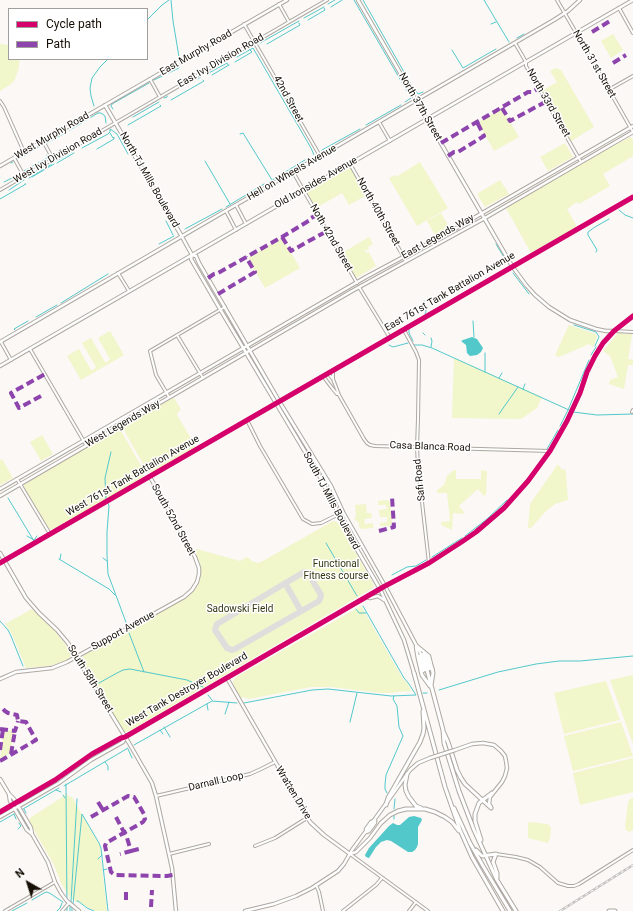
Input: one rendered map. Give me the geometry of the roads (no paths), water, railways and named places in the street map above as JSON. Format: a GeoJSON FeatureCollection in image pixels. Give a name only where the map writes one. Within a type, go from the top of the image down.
{"type":"FeatureCollection","features":[{"type":"Feature","properties":{"kind":"main road"},"geometry":{"type":"LineString","coordinates":[[427,670],[433,672],[431,687]]}},
{"type":"Feature","properties":{"kind":"main road"},"geometry":{"type":"LineString","coordinates":[[427,670],[422,675],[431,687]]}},
{"type":"Feature","properties":{"kind":"main road"},"geometry":{"type":"LineString","coordinates":[[427,670],[444,743],[457,785],[485,855],[497,880],[516,911]]}},
{"type":"Feature","properties":{"kind":"main road","name":"South TJ Mills Boulevard"},"geometry":{"type":"LineString","coordinates":[[414,673],[449,797],[460,830],[472,857],[503,911]]}},
{"type":"Feature","properties":{"kind":"main road"},"geometry":{"type":"LineString","coordinates":[[386,805],[388,798],[420,742],[423,734],[423,705]]}},
{"type":"Feature","properties":{"kind":"main road"},"geometry":{"type":"LineString","coordinates":[[442,730],[461,778],[491,808]]}},
{"type":"Feature","properties":{"kind":"main road"},"geometry":{"type":"LineString","coordinates":[[407,774],[405,785],[406,791],[416,806],[445,817],[452,822],[463,838]]}},
{"type":"Feature","properties":{"kind":"main road"},"geometry":{"type":"LineString","coordinates":[[485,855],[475,821],[475,814],[482,800],[492,793]]}},
{"type":"Feature","properties":{"kind":"main road","name":"South TJ Mills Boulevard"},"geometry":{"type":"LineString","coordinates":[[449,797],[470,843],[510,911]]}},
{"type":"Feature","properties":{"kind":"main road"},"geometry":{"type":"LineString","coordinates":[[381,823],[390,815],[398,811],[406,809],[425,809]]}},
{"type":"Feature","properties":{"kind":"main road"},"geometry":{"type":"LineString","coordinates":[[470,843],[482,856],[496,854],[493,862],[497,873],[497,880]]}},
{"type":"Feature","properties":{"kind":"main road"},"geometry":{"type":"LineString","coordinates":[[609,911],[615,911]]}},
{"type":"Feature","properties":{"kind":"street","name":"East Murphy Road"},"geometry":{"type":"LineString","coordinates":[[105,105],[286,0]]}},
{"type":"Feature","properties":{"kind":"street","name":"East Ivy Division Road"},"geometry":{"type":"LineString","coordinates":[[115,123],[328,0]]}},
{"type":"Feature","properties":{"kind":"street","name":"North 37th Street"},"geometry":{"type":"LineString","coordinates":[[358,0],[512,266],[526,285],[549,307],[570,320],[596,329],[614,331]]}},
{"type":"Feature","properties":{"kind":"street","name":"North 31st Street"},"geometry":{"type":"LineString","coordinates":[[557,0],[632,127],[633,132]]}},
{"type":"Feature","properties":{"kind":"street","name":"Hell on Wheels Avenue"},"geometry":{"type":"LineString","coordinates":[[0,341],[515,43],[565,13],[580,0]]}},
{"type":"Feature","properties":{"kind":"street","name":"Old Ironsides Avenue"},"geometry":{"type":"LineString","coordinates":[[0,366],[633,0]]}},
{"type":"Feature","properties":{"kind":"street"},"geometry":{"type":"LineString","coordinates":[[279,4],[289,22]]}},
{"type":"Feature","properties":{"kind":"street"},"geometry":{"type":"LineString","coordinates":[[619,8],[633,31]]}},
{"type":"Feature","properties":{"kind":"street","name":"42nd Street"},"geometry":{"type":"LineString","coordinates":[[244,24],[320,156]]}},
{"type":"Feature","properties":{"kind":"street","name":"North 33rd Street"},"geometry":{"type":"LineString","coordinates":[[515,43],[526,62],[526,66],[582,162]]}},
{"type":"Feature","properties":{"kind":"street"},"geometry":{"type":"LineString","coordinates":[[609,90],[633,76]]}},
{"type":"Feature","properties":{"kind":"street"},"geometry":{"type":"LineString","coordinates":[[150,79],[160,97]]}},
{"type":"Feature","properties":{"kind":"street"},"geometry":{"type":"LineString","coordinates":[[0,101],[24,152]]}},
{"type":"Feature","properties":{"kind":"street","name":"North TJ Mills Boulevard"},"geometry":{"type":"LineString","coordinates":[[105,105],[192,255],[191,259],[243,348]]}},
{"type":"Feature","properties":{"kind":"street","name":"West Murphy Road"},"geometry":{"type":"LineString","coordinates":[[0,166],[105,105]]}},
{"type":"Feature","properties":{"kind":"street"},"geometry":{"type":"LineString","coordinates":[[379,122],[390,141]]}},
{"type":"Feature","properties":{"kind":"street","name":"West Ivy Division Road"},"geometry":{"type":"LineString","coordinates":[[0,190],[115,123]]}},
{"type":"Feature","properties":{"kind":"street","name":"East Legends Way"},"geometry":{"type":"LineString","coordinates":[[243,348],[632,127]]}},
{"type":"Feature","properties":{"kind":"street","name":"East Legends Way"},"geometry":{"type":"LineString","coordinates":[[246,353],[359,287],[485,218],[633,132]]}},
{"type":"Feature","properties":{"kind":"street"},"geometry":{"type":"LineString","coordinates":[[42,141],[53,159]]}},
{"type":"Feature","properties":{"kind":"street"},"geometry":{"type":"LineString","coordinates":[[14,158],[24,176]]}},
{"type":"Feature","properties":{"kind":"street","name":"North 40th Street"},"geometry":{"type":"LineString","coordinates":[[350,164],[406,261]]}},
{"type":"Feature","properties":{"kind":"street","name":"Noth 42nd Street"},"geometry":{"type":"LineString","coordinates":[[293,172],[357,282]]}},
{"type":"Feature","properties":{"kind":"street","name":"East 761st Tank Battalion Avenue"},"geometry":{"type":"LineString","coordinates":[[276,403],[633,197]]}},
{"type":"Feature","properties":{"kind":"street"},"geometry":{"type":"LineString","coordinates":[[236,205],[246,224]]}},
{"type":"Feature","properties":{"kind":"street"},"geometry":{"type":"LineString","coordinates":[[226,211],[236,230]]}},
{"type":"Feature","properties":{"kind":"street","name":"North TJ Mills Boulevard"},"geometry":{"type":"LineString","coordinates":[[192,255],[196,256],[247,346]]}},
{"type":"Feature","properties":{"kind":"street"},"geometry":{"type":"LineString","coordinates":[[118,273],[129,291]]}},
{"type":"Feature","properties":{"kind":"street"},"geometry":{"type":"LineString","coordinates":[[366,277],[360,283],[359,287],[390,338]]}},
{"type":"Feature","properties":{"kind":"street"},"geometry":{"type":"LineString","coordinates":[[352,291],[357,286],[357,282]]}},
{"type":"Feature","properties":{"kind":"street"},"geometry":{"type":"LineString","coordinates":[[169,397],[156,375],[150,351],[225,306]]}},
{"type":"Feature","properties":{"kind":"street","name":"West Tank Destroyer Boulevard"},"geometry":{"type":"LineString","coordinates":[[0,812],[55,780],[92,754],[120,738],[125,737],[385,586],[429,563],[463,541],[493,518],[528,481],[550,451],[580,393],[593,358],[614,331],[633,316]]}},
{"type":"Feature","properties":{"kind":"street","name":"Safi Road"},"geometry":{"type":"LineString","coordinates":[[404,330],[419,360],[417,447],[429,563]]}},
{"type":"Feature","properties":{"kind":"street"},"geometry":{"type":"LineString","coordinates":[[614,331],[633,332]]}},
{"type":"Feature","properties":{"kind":"street"},"geometry":{"type":"LineString","coordinates":[[177,335],[203,378]]}},
{"type":"Feature","properties":{"kind":"street"},"geometry":{"type":"LineString","coordinates":[[0,341],[11,360]]}},
{"type":"Feature","properties":{"kind":"street","name":"South TJ Mills Boulevard"},"geometry":{"type":"LineString","coordinates":[[247,346],[331,486],[343,512],[385,586],[423,658],[427,670]]}},
{"type":"Feature","properties":{"kind":"street","name":"South TJ Mills Boulevard"},"geometry":{"type":"LineString","coordinates":[[243,348],[320,477],[338,515],[380,589],[404,640],[414,673]]}},
{"type":"Feature","properties":{"kind":"street","name":"West Legends Way"},"geometry":{"type":"LineString","coordinates":[[0,489],[243,348]]}},
{"type":"Feature","properties":{"kind":"street"},"geometry":{"type":"LineString","coordinates":[[30,349],[86,446]]}},
{"type":"Feature","properties":{"kind":"street","name":"West Legends Way"},"geometry":{"type":"LineString","coordinates":[[0,496],[246,353]]}},
{"type":"Feature","properties":{"kind":"street"},"geometry":{"type":"LineString","coordinates":[[332,379],[334,370]]}},
{"type":"Feature","properties":{"kind":"street","name":"Casa Blanca Road"},"geometry":{"type":"LineString","coordinates":[[328,373],[339,395],[368,444],[375,446],[550,451]]}},
{"type":"Feature","properties":{"kind":"street","name":"Casa Blanca Road"},"geometry":{"type":"LineString","coordinates":[[323,376],[339,395]]}},
{"type":"Feature","properties":{"kind":"street","name":"West 761st Tank Battalion Avenue"},"geometry":{"type":"LineString","coordinates":[[0,563],[276,403]]}},
{"type":"Feature","properties":{"kind":"street"},"geometry":{"type":"LineString","coordinates":[[247,420],[301,516],[306,521],[314,524],[321,523],[343,512]]}},
{"type":"Feature","properties":{"kind":"street","name":"South 52nd Street"},"geometry":{"type":"LineString","coordinates":[[150,477],[195,557],[199,568],[199,574],[195,585]]}},
{"type":"Feature","properties":{"kind":"street"},"geometry":{"type":"LineString","coordinates":[[17,479],[50,534]]}},
{"type":"Feature","properties":{"kind":"street","name":"South 58th Street"},"geometry":{"type":"LineString","coordinates":[[0,553],[26,598],[60,633],[77,657],[150,779],[154,788],[169,854],[173,875],[176,911]]}},
{"type":"Feature","properties":{"kind":"street","name":"Support Avenue"},"geometry":{"type":"LineString","coordinates":[[0,679],[16,672],[52,668],[67,662],[184,597],[195,585]]}},
{"type":"Feature","properties":{"kind":"street"},"geometry":{"type":"LineString","coordinates":[[366,597],[370,598],[378,596],[385,601]]}},
{"type":"Feature","properties":{"kind":"street"},"geometry":{"type":"LineString","coordinates":[[415,644],[429,656],[427,670]]}},
{"type":"Feature","properties":{"kind":"street"},"geometry":{"type":"LineString","coordinates":[[415,644],[418,659],[427,670]]}},
{"type":"Feature","properties":{"kind":"street","name":"Wratten Drive"},"geometry":{"type":"LineString","coordinates":[[227,678],[307,818],[319,831],[428,911]]}},
{"type":"Feature","properties":{"kind":"street","name":"West Tank Destroyer Boulevard"},"geometry":{"type":"LineString","coordinates":[[0,817],[59,783],[92,760],[123,742],[125,737]]}},
{"type":"Feature","properties":{"kind":"street"},"geometry":{"type":"LineString","coordinates":[[246,911],[284,901],[302,893],[338,871],[407,774],[418,763],[472,744],[483,743],[494,745],[502,751],[505,756],[507,768],[502,782],[492,793],[489,799],[491,808]]}},
{"type":"Feature","properties":{"kind":"street","name":"Darnall Loop"},"geometry":{"type":"LineString","coordinates":[[156,796],[250,774],[275,762]]}},
{"type":"Feature","properties":{"kind":"street"},"geometry":{"type":"LineString","coordinates":[[0,779],[16,802],[31,828],[32,834],[48,862],[55,882],[61,893],[69,903],[79,911]]}},
{"type":"Feature","properties":{"kind":"street"},"geometry":{"type":"LineString","coordinates":[[9,794],[12,805],[27,830],[32,834]]}},
{"type":"Feature","properties":{"kind":"street"},"geometry":{"type":"LineString","coordinates":[[255,846],[275,838],[307,818]]}},
{"type":"Feature","properties":{"kind":"street"},"geometry":{"type":"LineString","coordinates":[[350,854],[356,852],[370,838],[381,823]]}},
{"type":"Feature","properties":{"kind":"street"},"geometry":{"type":"LineString","coordinates":[[169,854],[209,844]]}},
{"type":"Feature","properties":{"kind":"street"},"geometry":{"type":"LineString","coordinates":[[496,854],[525,859],[540,867],[558,883],[574,886],[633,850]]}},
{"type":"Feature","properties":{"kind":"street"},"geometry":{"type":"LineString","coordinates":[[343,911],[376,885],[382,878]]}},
{"type":"Feature","properties":{"kind":"street"},"geometry":{"type":"LineString","coordinates":[[5,911],[55,882]]}},
{"type":"Feature","properties":{"kind":"street"},"geometry":{"type":"LineString","coordinates":[[316,885],[323,911]]}},
{"type":"Feature","properties":{"kind":"street"},"geometry":{"type":"LineString","coordinates":[[410,911],[416,902]]}},
{"type":"Feature","properties":{"kind":"street"},"geometry":{"type":"LineString","coordinates":[[62,911],[69,903]]}},
{"type":"Feature","properties":{"kind":"water"},"geometry":{"type":"Polygon","coordinates":[[[472,337],[477,339],[483,348],[477,355],[470,356],[467,353],[466,345],[461,341],[472,337]]]}},
{"type":"Feature","properties":{"kind":"water"},"geometry":{"type":"Polygon","coordinates":[[[414,816],[421,818],[422,820],[418,827],[418,844],[415,850],[408,852],[387,840],[381,842],[376,847],[369,858],[366,857],[365,855],[369,848],[389,826],[393,823],[400,825],[409,817],[414,816]]]}},
{"type":"Feature","properties":{"kind":"waterway"},"geometry":{"type":"LineString","coordinates":[[148,19],[169,0]]}},
{"type":"Feature","properties":{"kind":"waterway"},"geometry":{"type":"LineString","coordinates":[[171,0],[179,57]]}},
{"type":"Feature","properties":{"kind":"waterway"},"geometry":{"type":"LineString","coordinates":[[328,4],[335,0]]}},
{"type":"Feature","properties":{"kind":"waterway"},"geometry":{"type":"LineString","coordinates":[[331,7],[342,0]]}},
{"type":"Feature","properties":{"kind":"waterway"},"geometry":{"type":"LineString","coordinates":[[354,0],[411,98],[405,102]]}},
{"type":"Feature","properties":{"kind":"waterway"},"geometry":{"type":"LineString","coordinates":[[363,0],[412,86],[418,94],[423,92]]}},
{"type":"Feature","properties":{"kind":"waterway"},"geometry":{"type":"LineString","coordinates":[[484,0],[509,42]]}},
{"type":"Feature","properties":{"kind":"waterway"},"geometry":{"type":"LineString","coordinates":[[304,18],[324,7]]}},
{"type":"Feature","properties":{"kind":"waterway"},"geometry":{"type":"LineString","coordinates":[[308,20],[325,10],[324,8]]}},
{"type":"Feature","properties":{"kind":"waterway"},"geometry":{"type":"LineString","coordinates":[[260,43],[299,21]]}},
{"type":"Feature","properties":{"kind":"waterway"},"geometry":{"type":"LineString","coordinates":[[491,24],[496,22]]}},
{"type":"Feature","properties":{"kind":"waterway"},"geometry":{"type":"LineString","coordinates":[[267,44],[300,25],[299,23]]}},
{"type":"Feature","properties":{"kind":"waterway"},"geometry":{"type":"LineString","coordinates":[[517,38],[524,34]]}},
{"type":"Feature","properties":{"kind":"waterway"},"geometry":{"type":"LineString","coordinates":[[237,57],[253,48],[314,155]]}},
{"type":"Feature","properties":{"kind":"waterway"},"geometry":{"type":"LineString","coordinates":[[452,50],[463,68],[496,49]]}},
{"type":"Feature","properties":{"kind":"waterway"},"geometry":{"type":"LineString","coordinates":[[235,62],[252,52],[250,50]]}},
{"type":"Feature","properties":{"kind":"waterway"},"geometry":{"type":"LineString","coordinates":[[94,106],[90,88],[92,78],[107,60]]}},
{"type":"Feature","properties":{"kind":"waterway"},"geometry":{"type":"LineString","coordinates":[[207,74],[227,63],[228,65]]}},
{"type":"Feature","properties":{"kind":"waterway"},"geometry":{"type":"LineString","coordinates":[[212,75],[229,65]]}},
{"type":"Feature","properties":{"kind":"waterway"},"geometry":{"type":"LineString","coordinates":[[154,80],[179,67]]}},
{"type":"Feature","properties":{"kind":"waterway"},"geometry":{"type":"LineString","coordinates":[[197,79],[201,77]]}},
{"type":"Feature","properties":{"kind":"waterway"},"geometry":{"type":"LineString","coordinates":[[171,100],[204,81],[203,80]]}},
{"type":"Feature","properties":{"kind":"waterway"},"geometry":{"type":"LineString","coordinates":[[113,109],[111,106],[112,104],[149,83]]}},
{"type":"Feature","properties":{"kind":"waterway"},"geometry":{"type":"LineString","coordinates":[[164,98],[167,96]]}},
{"type":"Feature","properties":{"kind":"waterway"},"geometry":{"type":"LineString","coordinates":[[133,117],[159,102]]}},
{"type":"Feature","properties":{"kind":"waterway"},"geometry":{"type":"LineString","coordinates":[[128,125],[161,106],[160,105]]}},
{"type":"Feature","properties":{"kind":"waterway"},"geometry":{"type":"LineString","coordinates":[[366,125],[401,105]]}},
{"type":"Feature","properties":{"kind":"waterway"},"geometry":{"type":"LineString","coordinates":[[98,113],[105,116],[106,123]]}},
{"type":"Feature","properties":{"kind":"waterway"},"geometry":{"type":"LineString","coordinates":[[70,130],[98,113]]}},
{"type":"Feature","properties":{"kind":"waterway"},"geometry":{"type":"LineString","coordinates":[[82,148],[108,134],[110,129],[117,134],[128,154]]}},
{"type":"Feature","properties":{"kind":"waterway"},"geometry":{"type":"LineString","coordinates":[[322,150],[360,129]]}},
{"type":"Feature","properties":{"kind":"waterway"},"geometry":{"type":"LineString","coordinates":[[47,143],[65,133]]}},
{"type":"Feature","properties":{"kind":"waterway"},"geometry":{"type":"LineString","coordinates":[[97,149],[114,139],[110,133]]}},
{"type":"Feature","properties":{"kind":"waterway"},"geometry":{"type":"LineString","coordinates":[[240,134],[243,133],[272,180]]}},
{"type":"Feature","properties":{"kind":"waterway"},"geometry":{"type":"LineString","coordinates":[[18,159],[41,146]]}},
{"type":"Feature","properties":{"kind":"waterway"},"geometry":{"type":"LineString","coordinates":[[58,160],[72,152]]}},
{"type":"Feature","properties":{"kind":"waterway"},"geometry":{"type":"LineString","coordinates":[[57,163],[74,153]]}},
{"type":"Feature","properties":{"kind":"waterway"},"geometry":{"type":"LineString","coordinates":[[24,171],[47,158],[47,155]]}},
{"type":"Feature","properties":{"kind":"waterway"},"geometry":{"type":"LineString","coordinates":[[269,182],[305,160]]}},
{"type":"Feature","properties":{"kind":"waterway"},"geometry":{"type":"LineString","coordinates":[[205,161],[230,204]]}},
{"type":"Feature","properties":{"kind":"waterway"},"geometry":{"type":"LineString","coordinates":[[29,178],[52,164]]}},
{"type":"Feature","properties":{"kind":"waterway"},"geometry":{"type":"LineString","coordinates":[[32,177],[54,164]]}},
{"type":"Feature","properties":{"kind":"waterway"},"geometry":{"type":"LineString","coordinates":[[4,182],[14,177]]}},
{"type":"Feature","properties":{"kind":"waterway"},"geometry":{"type":"LineString","coordinates":[[9,190],[24,180]]}},
{"type":"Feature","properties":{"kind":"waterway"},"geometry":{"type":"LineString","coordinates":[[0,199],[25,184]]}},
{"type":"Feature","properties":{"kind":"waterway"},"geometry":{"type":"LineString","coordinates":[[226,207],[264,184]]}},
{"type":"Feature","properties":{"kind":"waterway"},"geometry":{"type":"LineString","coordinates":[[185,229],[222,209]]}},
{"type":"Feature","properties":{"kind":"waterway"},"geometry":{"type":"LineString","coordinates":[[619,210],[625,215],[633,218]]}},
{"type":"Feature","properties":{"kind":"waterway"},"geometry":{"type":"LineString","coordinates":[[596,252],[597,250],[588,235],[588,232],[609,219]]}},
{"type":"Feature","properties":{"kind":"waterway"},"geometry":{"type":"LineString","coordinates":[[166,221],[173,235]]}},
{"type":"Feature","properties":{"kind":"waterway"},"geometry":{"type":"LineString","coordinates":[[159,244],[174,236]]}},
{"type":"Feature","properties":{"kind":"waterway"},"geometry":{"type":"LineString","coordinates":[[496,244],[505,259]]}},
{"type":"Feature","properties":{"kind":"waterway"},"geometry":{"type":"LineString","coordinates":[[513,273],[529,294]]}},
{"type":"Feature","properties":{"kind":"waterway"},"geometry":{"type":"LineString","coordinates":[[61,303],[108,274]]}},
{"type":"Feature","properties":{"kind":"waterway"},"geometry":{"type":"LineString","coordinates":[[36,317],[57,305]]}},
{"type":"Feature","properties":{"kind":"waterway"},"geometry":{"type":"LineString","coordinates":[[425,306],[425,314]]}},
{"type":"Feature","properties":{"kind":"waterway"},"geometry":{"type":"LineString","coordinates":[[15,330],[14,329],[28,321]]}},
{"type":"Feature","properties":{"kind":"waterway"},"geometry":{"type":"LineString","coordinates":[[473,321],[474,337]]}},
{"type":"Feature","properties":{"kind":"waterway"},"geometry":{"type":"LineString","coordinates":[[574,325],[596,332],[599,337],[595,346]]}},
{"type":"Feature","properties":{"kind":"waterway"},"geometry":{"type":"LineString","coordinates":[[409,329],[409,333],[413,341]]}},
{"type":"Feature","properties":{"kind":"waterway"},"geometry":{"type":"LineString","coordinates":[[431,338],[431,347]]}},
{"type":"Feature","properties":{"kind":"waterway"},"geometry":{"type":"LineString","coordinates":[[389,345],[393,347],[408,343]]}},
{"type":"Feature","properties":{"kind":"waterway"},"geometry":{"type":"LineString","coordinates":[[414,345],[422,345],[432,348],[569,410]]}},
{"type":"Feature","properties":{"kind":"waterway"},"geometry":{"type":"LineString","coordinates":[[591,355],[596,347]]}},
{"type":"Feature","properties":{"kind":"waterway"},"geometry":{"type":"LineString","coordinates":[[485,353],[485,372]]}},
{"type":"Feature","properties":{"kind":"waterway"},"geometry":{"type":"LineString","coordinates":[[560,426],[589,360]]}},
{"type":"Feature","properties":{"kind":"waterway"},"geometry":{"type":"LineString","coordinates":[[499,378],[502,373]]}},
{"type":"Feature","properties":{"kind":"waterway"},"geometry":{"type":"LineString","coordinates":[[523,389],[525,384]]}},
{"type":"Feature","properties":{"kind":"waterway"},"geometry":{"type":"LineString","coordinates":[[499,414],[518,387]]}},
{"type":"Feature","properties":{"kind":"waterway"},"geometry":{"type":"LineString","coordinates":[[573,412],[597,415],[633,414]]}},
{"type":"Feature","properties":{"kind":"waterway"},"geometry":{"type":"LineString","coordinates":[[547,449],[558,430]]}},
{"type":"Feature","properties":{"kind":"waterway"},"geometry":{"type":"LineString","coordinates":[[106,499],[105,478],[111,452]]}},
{"type":"Feature","properties":{"kind":"waterway"},"geometry":{"type":"LineString","coordinates":[[8,498],[34,541]]}},
{"type":"Feature","properties":{"kind":"waterway"},"geometry":{"type":"LineString","coordinates":[[465,536],[487,519],[507,500]]}},
{"type":"Feature","properties":{"kind":"waterway"},"geometry":{"type":"LineString","coordinates":[[108,503],[108,574],[127,625]]}},
{"type":"Feature","properties":{"kind":"waterway"},"geometry":{"type":"LineString","coordinates":[[27,536],[34,540],[37,536]]}},
{"type":"Feature","properties":{"kind":"waterway"},"geometry":{"type":"LineString","coordinates":[[432,557],[462,538]]}},
{"type":"Feature","properties":{"kind":"waterway"},"geometry":{"type":"LineString","coordinates":[[326,543],[357,596]]}},
{"type":"Feature","properties":{"kind":"waterway"},"geometry":{"type":"LineString","coordinates":[[60,559],[61,554]]}},
{"type":"Feature","properties":{"kind":"waterway"},"geometry":{"type":"LineString","coordinates":[[103,558],[107,561]]}},
{"type":"Feature","properties":{"kind":"waterway"},"geometry":{"type":"LineString","coordinates":[[59,559],[109,589],[115,595]]}},
{"type":"Feature","properties":{"kind":"waterway"},"geometry":{"type":"LineString","coordinates":[[392,575],[407,567],[416,566],[426,560]]}},
{"type":"Feature","properties":{"kind":"waterway"},"geometry":{"type":"LineString","coordinates":[[244,703],[312,690],[328,689],[391,696],[416,695],[404,678],[363,606]]}},
{"type":"Feature","properties":{"kind":"waterway"},"geometry":{"type":"LineString","coordinates":[[356,609],[359,613],[366,613]]}},
{"type":"Feature","properties":{"kind":"waterway"},"geometry":{"type":"LineString","coordinates":[[0,621],[8,630],[23,666]]}},
{"type":"Feature","properties":{"kind":"waterway"},"geometry":{"type":"LineString","coordinates":[[129,633],[144,672]]}},
{"type":"Feature","properties":{"kind":"waterway"},"geometry":{"type":"LineString","coordinates":[[439,690],[498,672],[536,664],[633,656]]}},
{"type":"Feature","properties":{"kind":"waterway"},"geometry":{"type":"LineString","coordinates":[[99,683],[123,670],[130,669],[187,680],[203,687]]}},
{"type":"Feature","properties":{"kind":"waterway"},"geometry":{"type":"LineString","coordinates":[[350,722],[357,693]]}},
{"type":"Feature","properties":{"kind":"waterway"},"geometry":{"type":"LineString","coordinates":[[208,695],[212,700]]}},
{"type":"Feature","properties":{"kind":"waterway"},"geometry":{"type":"LineString","coordinates":[[387,793],[385,789],[386,775],[403,736],[399,727],[397,706],[393,699],[394,696]]}},
{"type":"Feature","properties":{"kind":"waterway"},"geometry":{"type":"LineString","coordinates":[[134,745],[212,701],[237,703]]}},
{"type":"Feature","properties":{"kind":"waterway"},"geometry":{"type":"LineString","coordinates":[[225,714],[229,702]]}},
{"type":"Feature","properties":{"kind":"waterway"},"geometry":{"type":"LineString","coordinates":[[207,704],[208,710]]}},
{"type":"Feature","properties":{"kind":"waterway"},"geometry":{"type":"LineString","coordinates":[[164,727],[170,737]]}},
{"type":"Feature","properties":{"kind":"waterway"},"geometry":{"type":"LineString","coordinates":[[160,730],[163,734]]}},
{"type":"Feature","properties":{"kind":"waterway"},"geometry":{"type":"LineString","coordinates":[[64,786],[128,748]]}},
{"type":"Feature","properties":{"kind":"waterway"},"geometry":{"type":"LineString","coordinates":[[128,749],[132,758]]}},
{"type":"Feature","properties":{"kind":"waterway"},"geometry":{"type":"LineString","coordinates":[[105,762],[108,766],[108,770]]}},
{"type":"Feature","properties":{"kind":"waterway"},"geometry":{"type":"LineString","coordinates":[[66,784],[67,911]]}},
{"type":"Feature","properties":{"kind":"waterway"},"geometry":{"type":"LineString","coordinates":[[23,809],[59,788]]}},
{"type":"Feature","properties":{"kind":"waterway"},"geometry":{"type":"LineString","coordinates":[[56,790],[61,792]]}},
{"type":"Feature","properties":{"kind":"waterway"},"geometry":{"type":"LineString","coordinates":[[71,902],[77,799]]}},
{"type":"Feature","properties":{"kind":"waterway"},"geometry":{"type":"LineString","coordinates":[[394,809],[395,799]]}},
{"type":"Feature","properties":{"kind":"waterway"},"geometry":{"type":"LineString","coordinates":[[24,809],[26,813]]}},
{"type":"Feature","properties":{"kind":"waterway"},"geometry":{"type":"LineString","coordinates":[[14,814],[16,819]]}},
{"type":"Feature","properties":{"kind":"waterway"},"geometry":{"type":"LineString","coordinates":[[0,822],[14,814]]}},
{"type":"Feature","properties":{"kind":"waterway"},"geometry":{"type":"LineString","coordinates":[[73,904],[82,814],[101,848],[108,911]]}},
{"type":"Feature","properties":{"kind":"waterway"},"geometry":{"type":"LineString","coordinates":[[18,829],[21,826],[19,823]]}},
{"type":"Feature","properties":{"kind":"waterway"},"geometry":{"type":"LineString","coordinates":[[98,859],[102,855]]}},
{"type":"Feature","properties":{"kind":"waterway"},"geometry":{"type":"LineString","coordinates":[[103,870],[107,869]]}},
{"type":"Feature","properties":{"kind":"waterway"},"geometry":{"type":"LineString","coordinates":[[32,900],[47,892],[63,902]]}},
{"type":"Feature","properties":{"kind":"waterway"},"geometry":{"type":"LineString","coordinates":[[77,901],[94,911]]}},
{"type":"Feature","properties":{"kind":"waterway"},"geometry":{"type":"LineString","coordinates":[[12,911],[27,903]]}},
{"type":"Feature","properties":{"kind":"waterway"},"geometry":{"type":"LineString","coordinates":[[57,911],[62,903]]}},
{"type":"Feature","properties":{"kind":"waterway"},"geometry":{"type":"LineString","coordinates":[[70,905],[70,911]]}},
{"type":"Feature","properties":{"kind":"railway"},"geometry":{"type":"LineString","coordinates":[[560,911],[633,865]]}},
{"type":"Feature","properties":{"kind":"park label","name":"Functional Fitness course"},"geometry":{"type":"Point","coordinates":[336,570]}},
{"type":"Feature","properties":{"kind":"park label","name":"Sadowski Field"},"geometry":{"type":"Point","coordinates":[240,609]}}]}
